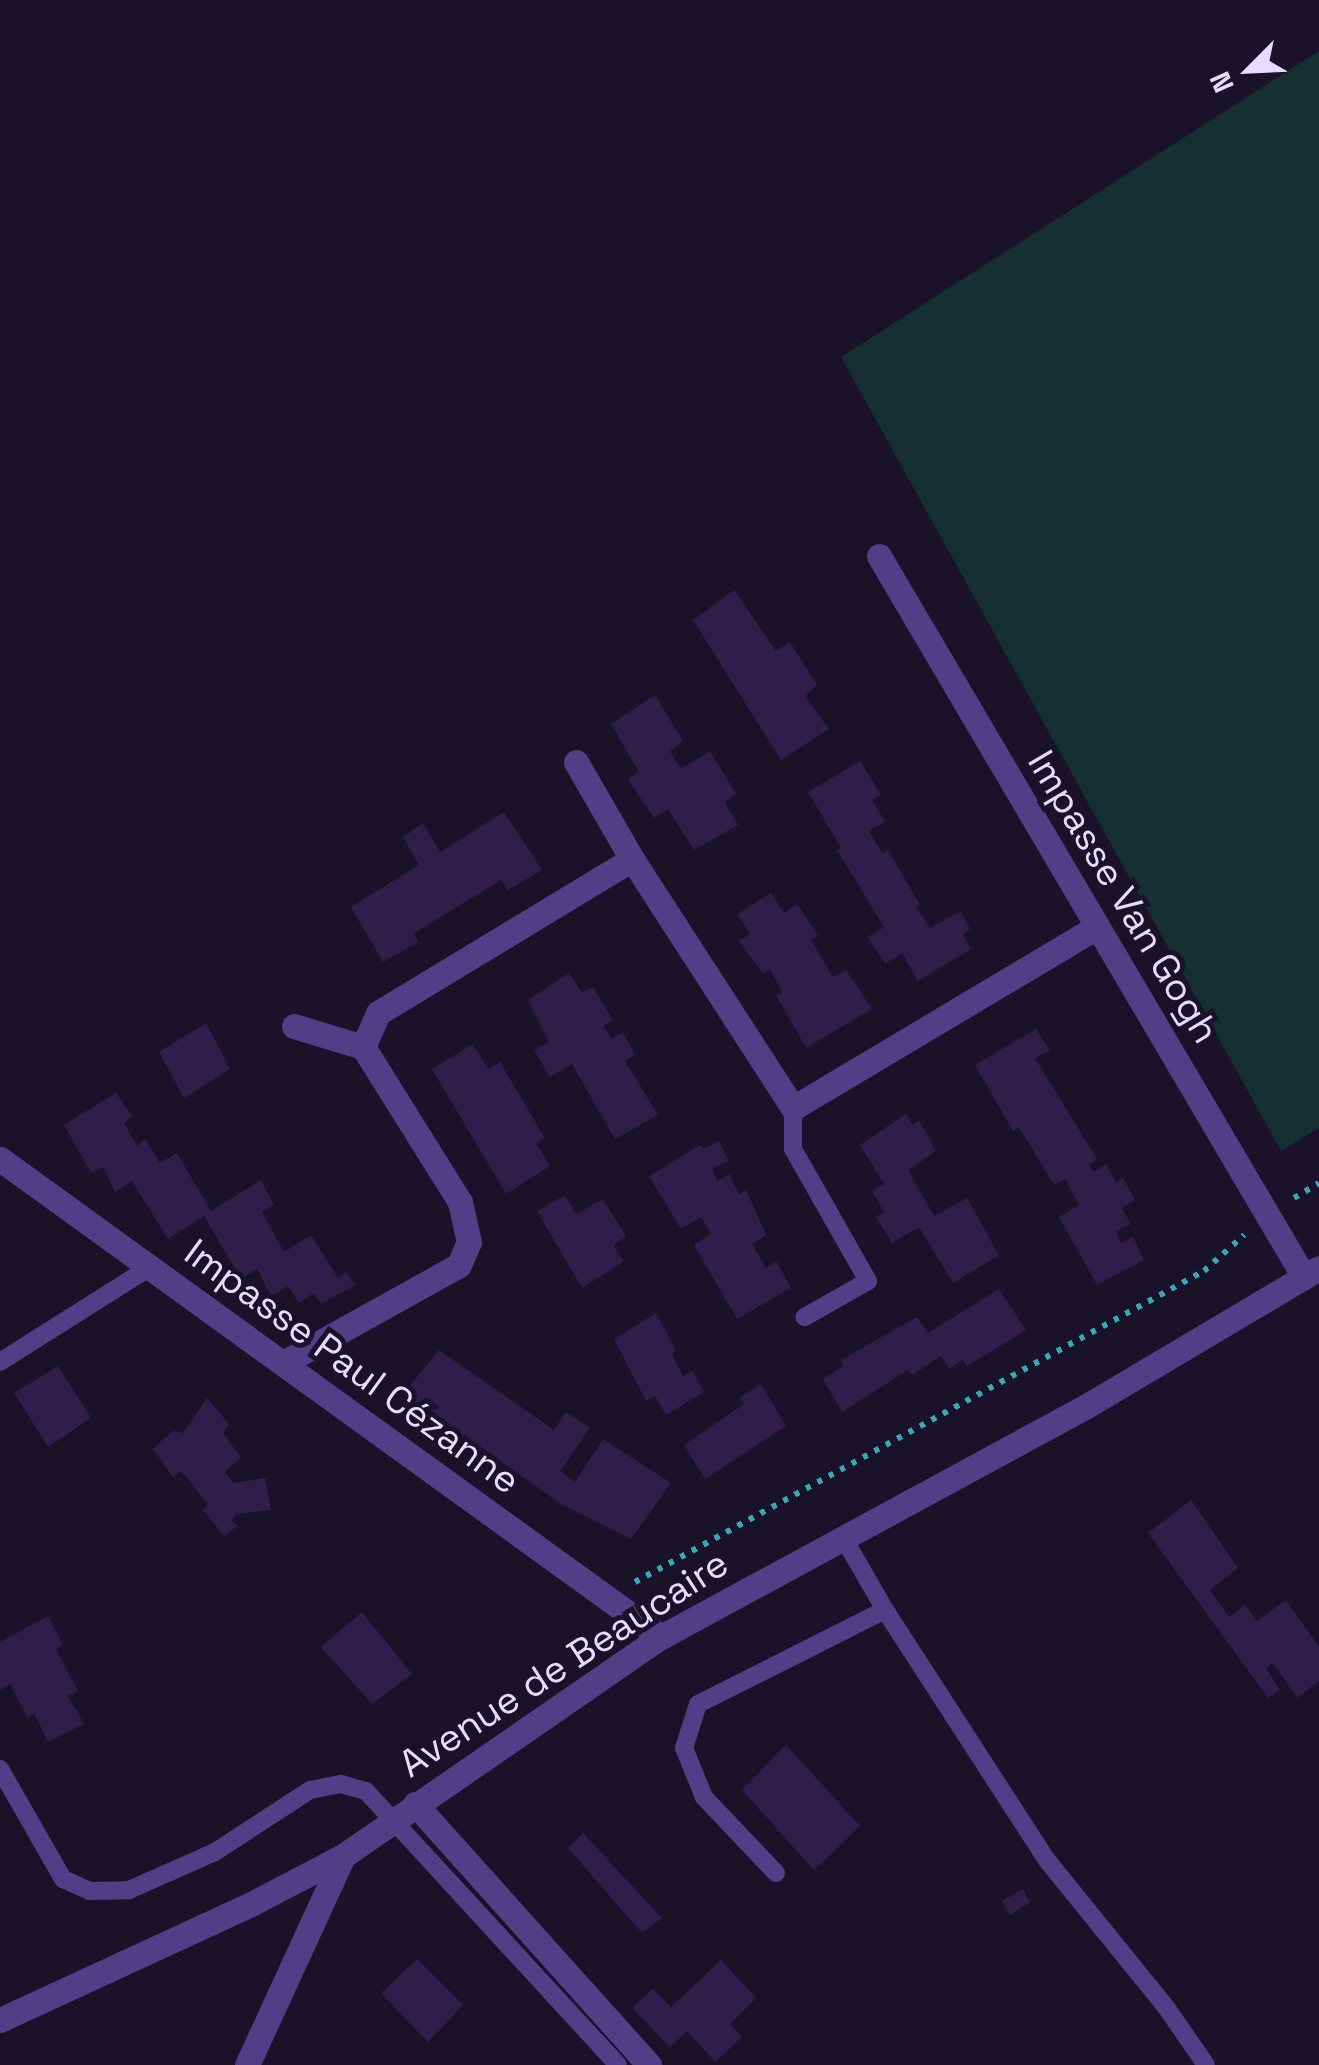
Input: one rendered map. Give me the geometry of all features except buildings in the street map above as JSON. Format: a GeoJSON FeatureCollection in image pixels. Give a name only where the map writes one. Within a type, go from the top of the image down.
{"type":"FeatureCollection","features":[{"type":"Feature","properties":{"kind":"street","name":"Impasse Van Gogh"},"geometry":{"type":"LineString","coordinates":[[879,556],[1267,1215],[1311,1272]]}},
{"type":"Feature","properties":{"kind":"street"},"geometry":{"type":"LineString","coordinates":[[576,762],[632,859],[793,1108],[1097,926]]}},
{"type":"Feature","properties":{"kind":"street"},"geometry":{"type":"LineString","coordinates":[[364,1047],[378,1013],[632,859]]}},
{"type":"Feature","properties":{"kind":"street"},"geometry":{"type":"LineString","coordinates":[[283,1364],[459,1265],[469,1242],[460,1202],[364,1047],[294,1026]]}},
{"type":"Feature","properties":{"kind":"street","name":"Impasse Paul Cézanne"},"geometry":{"type":"LineString","coordinates":[[0,1159],[661,1637]]}},
{"type":"Feature","properties":{"kind":"street","name":"Avenue de Beaucaire"},"geometry":{"type":"LineString","coordinates":[[0,2020],[253,1903],[343,1856],[661,1637],[1090,1404],[1311,1272]]}},
{"type":"Feature","properties":{"kind":"street"},"geometry":{"type":"LineString","coordinates":[[405,1811],[649,2065]]}},
{"type":"Feature","properties":{"kind":"street"},"geometry":{"type":"LineString","coordinates":[[247,2065],[343,1856]]}},
{"type":"Feature","properties":{"kind":"lane"},"geometry":{"type":"LineString","coordinates":[[793,1108],[794,1149],[868,1281],[805,1317]]}},
{"type":"Feature","properties":{"kind":"lane"},"geometry":{"type":"LineString","coordinates":[[0,1362],[150,1268]]}},
{"type":"Feature","properties":{"kind":"lane"},"geometry":{"type":"LineString","coordinates":[[843,1537],[885,1610],[1046,1859],[1166,2007],[1206,2065]]}},
{"type":"Feature","properties":{"kind":"lane"},"geometry":{"type":"LineString","coordinates":[[776,1873],[704,1797],[684,1748],[698,1704],[885,1610]]}},
{"type":"Feature","properties":{"kind":"lane"},"geometry":{"type":"LineString","coordinates":[[0,1770],[63,1879],[90,1890],[129,1890],[216,1852],[310,1790],[341,1784],[366,1790],[405,1811],[618,2065]]}},
{"type":"Feature","properties":{"kind":"path"},"geometry":{"type":"LineString","coordinates":[[606,1598],[1204,1271],[1267,1215],[1319,1183]]}},
{"type":"Feature","properties":{"kind":"green space"},"geometry":{"type":"Polygon","coordinates":[[[1319,51],[1319,1128],[1281,1151],[841,357],[1319,51]]]}}]}
